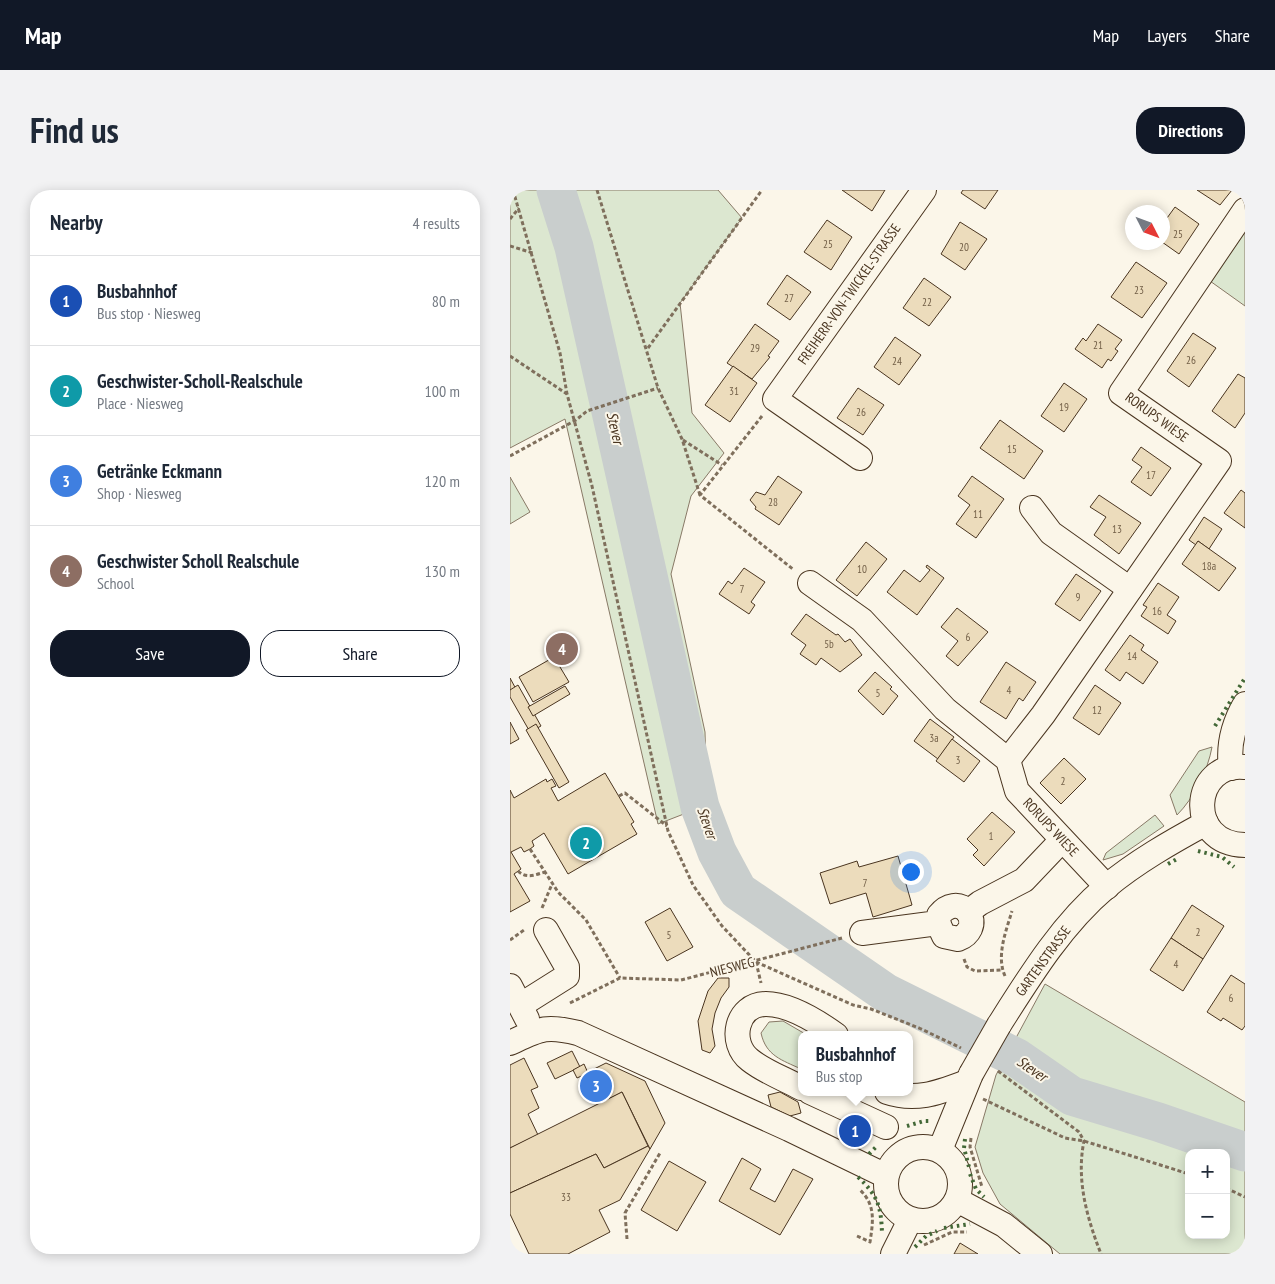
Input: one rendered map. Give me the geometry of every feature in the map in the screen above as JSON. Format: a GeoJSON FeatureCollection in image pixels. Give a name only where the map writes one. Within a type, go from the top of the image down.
{"type":"FeatureCollection","features":[{"type":"Feature","properties":{"kind":"street","name":"FREIHERR-VON-TWICKEL-STRASSE"},"geometry":{"type":"LineString","coordinates":[[775,399],[924,190]]}},
{"type":"Feature","properties":{"kind":"street","name":"RORUPS WIESE"},"geometry":{"type":"LineString","coordinates":[[1107,886],[1017,791],[1008,760],[1043,715],[1220,461],[1121,393],[1245,210]]}},
{"type":"Feature","properties":{"kind":"street"},"geometry":{"type":"LineString","coordinates":[[775,399],[860,458]]}},
{"type":"Feature","properties":{"kind":"street"},"geometry":{"type":"LineString","coordinates":[[1032,508],[1051,533],[1130,589]]}},
{"type":"Feature","properties":{"kind":"street"},"geometry":{"type":"LineString","coordinates":[[810,583],[862,620],[945,709],[1008,760]]}},
{"type":"Feature","properties":{"kind":"street"},"geometry":{"type":"LineString","coordinates":[[1245,704],[1239,714],[1229,755],[1238,767],[1218,774],[1205,790],[1202,811],[1206,824],[1217,836],[1225,842],[1245,844]]}},
{"type":"Feature","properties":{"kind":"street","name":"GARTENSTRASSE"},"geometry":{"type":"LineString","coordinates":[[940,1150],[974,1085],[999,1025],[1044,955],[1080,912],[1107,886],[1164,846],[1206,824]]}},
{"type":"Feature","properties":{"kind":"street"},"geometry":{"type":"LineString","coordinates":[[968,912],[980,903],[1024,880],[1062,840]]}},
{"type":"Feature","properties":{"kind":"street"},"geometry":{"type":"LineString","coordinates":[[951,906],[959,906],[968,912],[972,924],[970,931],[958,939],[944,936],[938,923],[939,915],[951,906]]}},
{"type":"Feature","properties":{"kind":"street"},"geometry":{"type":"LineString","coordinates":[[862,933],[938,923]]}},
{"type":"Feature","properties":{"kind":"street"},"geometry":{"type":"LineString","coordinates":[[537,1030],[515,995],[567,976],[567,967],[546,930]]}},
{"type":"Feature","properties":{"kind":"street"},"geometry":{"type":"LineString","coordinates":[[798,1086],[750,1060],[738,1046],[736,1030],[743,1017],[755,1006],[774,1005],[798,1014],[829,1031]]}},
{"type":"Feature","properties":{"kind":"street"},"geometry":{"type":"LineString","coordinates":[[510,1043],[537,1030],[559,1029],[578,1033],[886,1176]]}},
{"type":"Feature","properties":{"kind":"street"},"geometry":{"type":"LineString","coordinates":[[909,1096],[926,1096],[974,1085]]}},
{"type":"Feature","properties":{"kind":"street"},"geometry":{"type":"LineString","coordinates":[[818,1096],[886,1128]]}},
{"type":"Feature","properties":{"kind":"street"},"geometry":{"type":"LineString","coordinates":[[873,1096],[886,1128],[903,1152]]}},
{"type":"Feature","properties":{"kind":"street"},"geometry":{"type":"LineString","coordinates":[[927,1146],[940,1150],[952,1159],[959,1172],[961,1187],[957,1200],[949,1212],[937,1219],[924,1222],[910,1220],[898,1213],[890,1202],[886,1190],[886,1176],[894,1160],[903,1152],[927,1146]]}},
{"type":"Feature","properties":{"kind":"street"},"geometry":{"type":"LineString","coordinates":[[957,1200],[1004,1225],[1040,1254]]}},
{"type":"Feature","properties":{"kind":"street"},"geometry":{"type":"LineString","coordinates":[[893,1254],[910,1220]]}},
{"type":"Feature","properties":{"kind":"path"},"geometry":{"type":"LineString","coordinates":[[513,190],[533,253],[560,353],[567,394],[576,420],[592,486],[667,826],[692,885],[722,926],[756,962],[852,1005]]}},
{"type":"Feature","properties":{"kind":"path"},"geometry":{"type":"LineString","coordinates":[[597,190],[648,349],[658,388],[682,439],[700,495],[810,583]]}},
{"type":"Feature","properties":{"kind":"path"},"geometry":{"type":"LineString","coordinates":[[648,349],[762,190]]}},
{"type":"Feature","properties":{"kind":"path"},"geometry":{"type":"LineString","coordinates":[[510,219],[519,207]]}},
{"type":"Feature","properties":{"kind":"path"},"geometry":{"type":"LineString","coordinates":[[510,246],[533,253]]}},
{"type":"Feature","properties":{"kind":"path"},"geometry":{"type":"LineString","coordinates":[[510,356],[567,394]]}},
{"type":"Feature","properties":{"kind":"path"},"geometry":{"type":"LineString","coordinates":[[510,456],[576,420],[587,411],[658,388]]}},
{"type":"Feature","properties":{"kind":"path"},"geometry":{"type":"LineString","coordinates":[[700,495],[775,399]]}},
{"type":"Feature","properties":{"kind":"path"},"geometry":{"type":"LineString","coordinates":[[682,439],[722,465]]}},
{"type":"Feature","properties":{"kind":"path"},"geometry":{"type":"LineString","coordinates":[[619,796],[625,793],[667,826]]}},
{"type":"Feature","properties":{"kind":"path"},"geometry":{"type":"LineString","coordinates":[[530,848],[558,892],[586,920],[620,978]]}},
{"type":"Feature","properties":{"kind":"path"},"geometry":{"type":"LineString","coordinates":[[518,871],[523,876],[545,872]]}},
{"type":"Feature","properties":{"kind":"path"},"geometry":{"type":"LineString","coordinates":[[1007,979],[1002,970],[1004,936],[1024,880]]}},
{"type":"Feature","properties":{"kind":"path","name":"NIESWEG"},"geometry":{"type":"LineString","coordinates":[[537,1030],[545,1019],[555,1011],[620,978],[681,980],[862,933]]}},
{"type":"Feature","properties":{"kind":"path"},"geometry":{"type":"LineString","coordinates":[[958,939],[967,967],[974,971],[1002,970]]}},
{"type":"Feature","properties":{"kind":"path"},"geometry":{"type":"LineString","coordinates":[[974,1085],[1065,1138],[1084,1141],[1185,1173]]}},
{"type":"Feature","properties":{"kind":"path"},"geometry":{"type":"LineString","coordinates":[[973,1130],[970,1147],[978,1180],[989,1193]]}},
{"type":"Feature","properties":{"kind":"path"},"geometry":{"type":"LineString","coordinates":[[1084,1141],[1081,1157],[1084,1207],[1101,1254]]}},
{"type":"Feature","properties":{"kind":"path"},"geometry":{"type":"LineString","coordinates":[[627,1239],[625,1213],[660,1153]]}},
{"type":"Feature","properties":{"kind":"path"},"geometry":{"type":"LineString","coordinates":[[1230,1190],[1245,1197]]}},
{"type":"Feature","properties":{"kind":"path"},"geometry":{"type":"LineString","coordinates":[[922,1249],[925,1244],[952,1232],[969,1232]]}},
{"type":"Feature","properties":{"kind":"path"},"geometry":{"type":"LineString","coordinates":[[857,1236],[870,1242]]}},
{"type":"Feature","properties":{"kind":"green space"},"geometry":{"type":"Polygon","coordinates":[[[510,190],[718,190],[742,218],[680,303],[692,413],[724,453],[691,496],[671,574],[705,732],[707,805],[658,824],[565,419],[510,448],[510,190]]]}},
{"type":"Feature","properties":{"kind":"green space"},"geometry":{"type":"Polygon","coordinates":[[[1245,229],[1245,306],[1210,281],[1245,229]]]}},
{"type":"Feature","properties":{"kind":"green space"},"geometry":{"type":"Polygon","coordinates":[[[510,477],[530,512],[510,524],[510,477]]]}},
{"type":"Feature","properties":{"kind":"green space"},"geometry":{"type":"Polygon","coordinates":[[[1212,747],[1199,783],[1177,815],[1170,795],[1199,751],[1212,747]]]}},
{"type":"Feature","properties":{"kind":"green space"},"geometry":{"type":"Polygon","coordinates":[[[1155,815],[1164,826],[1123,854],[1103,860],[1106,853],[1155,815]]]}},
{"type":"Feature","properties":{"kind":"green space"},"geometry":{"type":"Polygon","coordinates":[[[1045,984],[1245,1102],[1245,1254],[1060,1254],[1000,1204],[983,1173],[975,1147],[996,1075],[1045,984]]]}},
{"type":"Feature","properties":{"kind":"green space"},"geometry":{"type":"Polygon","coordinates":[[[783,1021],[800,1031],[798,1031],[798,1068],[776,1056],[763,1041],[761,1033],[769,1022],[783,1021]]]}},
{"type":"Feature","properties":{"kind":"building"},"geometry":{"type":"Polygon","coordinates":[[[842,190],[885,190],[872,211],[842,190]]]}},
{"type":"Feature","properties":{"kind":"building"},"geometry":{"type":"Polygon","coordinates":[[[963,190],[998,190],[985,209],[961,193],[963,190]]]}},
{"type":"Feature","properties":{"kind":"building"},"geometry":{"type":"Polygon","coordinates":[[[1197,190],[1232,190],[1220,205],[1197,190]]]}},
{"type":"Feature","properties":{"kind":"building"},"geometry":{"type":"Polygon","coordinates":[[[1175,207],[1199,224],[1179,254],[1170,248],[1170,214],[1175,207]]]}},
{"type":"Feature","properties":{"kind":"building"},"geometry":{"type":"Polygon","coordinates":[[[827,220],[852,237],[831,270],[804,252],[827,220]]]}},
{"type":"Feature","properties":{"kind":"building"},"geometry":{"type":"Polygon","coordinates":[[[960,222],[987,239],[965,270],[941,254],[960,222]]]}},
{"type":"Feature","properties":{"kind":"building"},"geometry":{"type":"Polygon","coordinates":[[[1136,262],[1167,283],[1142,318],[1111,297],[1136,262]]]}},
{"type":"Feature","properties":{"kind":"building"},"geometry":{"type":"Polygon","coordinates":[[[787,275],[811,292],[790,320],[767,304],[787,275]]]}},
{"type":"Feature","properties":{"kind":"building"},"geometry":{"type":"Polygon","coordinates":[[[924,278],[951,297],[929,326],[903,308],[924,278]]]}},
{"type":"Feature","properties":{"kind":"building"},"geometry":{"type":"Polygon","coordinates":[[[755,324],[779,341],[768,356],[770,357],[752,379],[727,363],[755,324]]]}},
{"type":"Feature","properties":{"kind":"building"},"geometry":{"type":"Polygon","coordinates":[[[1098,324],[1122,340],[1115,349],[1118,351],[1111,361],[1108,359],[1102,368],[1075,349],[1083,338],[1086,341],[1098,324]]]}},
{"type":"Feature","properties":{"kind":"building"},"geometry":{"type":"Polygon","coordinates":[[[1193,333],[1216,348],[1189,387],[1167,371],[1193,333]]]}},
{"type":"Feature","properties":{"kind":"building"},"geometry":{"type":"Polygon","coordinates":[[[895,337],[921,355],[899,385],[874,367],[895,337]]]}},
{"type":"Feature","properties":{"kind":"building"},"geometry":{"type":"Polygon","coordinates":[[[733,366],[757,383],[730,422],[705,405],[733,366]]]}},
{"type":"Feature","properties":{"kind":"building"},"geometry":{"type":"Polygon","coordinates":[[[1238,374],[1245,378],[1245,413],[1235,428],[1212,411],[1238,374]]]}},
{"type":"Feature","properties":{"kind":"building"},"geometry":{"type":"Polygon","coordinates":[[[1064,383],[1087,399],[1064,432],[1041,416],[1064,383]]]}},
{"type":"Feature","properties":{"kind":"building"},"geometry":{"type":"Polygon","coordinates":[[[858,388],[884,405],[863,435],[837,418],[858,388]]]}},
{"type":"Feature","properties":{"kind":"building"},"geometry":{"type":"Polygon","coordinates":[[[1000,420],[1043,451],[1024,479],[980,448],[1000,420]]]}},
{"type":"Feature","properties":{"kind":"building"},"geometry":{"type":"Polygon","coordinates":[[[1141,447],[1171,468],[1151,496],[1131,482],[1142,467],[1132,460],[1141,447]]]}},
{"type":"Feature","properties":{"kind":"building"},"geometry":{"type":"Polygon","coordinates":[[[778,476],[802,492],[779,525],[755,509],[756,507],[750,500],[756,492],[765,495],[778,476]]]}},
{"type":"Feature","properties":{"kind":"building"},"geometry":{"type":"Polygon","coordinates":[[[972,476],[1004,499],[976,538],[956,524],[970,505],[958,496],[972,476]]]}},
{"type":"Feature","properties":{"kind":"building"},"geometry":{"type":"Polygon","coordinates":[[[1241,490],[1245,493],[1245,528],[1224,513],[1241,490]]]}},
{"type":"Feature","properties":{"kind":"building"},"geometry":{"type":"Polygon","coordinates":[[[1099,495],[1141,523],[1119,554],[1094,535],[1106,517],[1090,507],[1099,495]]]}},
{"type":"Feature","properties":{"kind":"building"},"geometry":{"type":"Polygon","coordinates":[[[1204,517],[1222,529],[1209,549],[1198,541],[1196,545],[1189,540],[1204,517]]]}},
{"type":"Feature","properties":{"kind":"building"},"geometry":{"type":"Polygon","coordinates":[[[1198,541],[1236,568],[1219,591],[1182,564],[1198,541]]]}},
{"type":"Feature","properties":{"kind":"building"},"geometry":{"type":"Polygon","coordinates":[[[866,542],[887,559],[857,596],[836,580],[866,542]]]}},
{"type":"Feature","properties":{"kind":"building"},"geometry":{"type":"Polygon","coordinates":[[[927,565],[944,578],[917,615],[887,592],[904,570],[920,582],[930,570],[926,567],[927,565]]]}},
{"type":"Feature","properties":{"kind":"building"},"geometry":{"type":"Polygon","coordinates":[[[744,568],[765,582],[751,602],[755,605],[749,614],[719,594],[728,581],[732,584],[744,568]]]}},
{"type":"Feature","properties":{"kind":"building"},"geometry":{"type":"Polygon","coordinates":[[[1076,574],[1101,591],[1080,621],[1055,604],[1076,574]]]}},
{"type":"Feature","properties":{"kind":"building"},"geometry":{"type":"Polygon","coordinates":[[[1158,583],[1179,597],[1167,615],[1176,621],[1168,634],[1141,616],[1147,607],[1143,605],[1158,583]]]}},
{"type":"Feature","properties":{"kind":"building"},"geometry":{"type":"Polygon","coordinates":[[[957,608],[988,632],[958,666],[946,656],[958,641],[941,627],[957,608]]]}},
{"type":"Feature","properties":{"kind":"building"},"geometry":{"type":"Polygon","coordinates":[[[806,614],[836,635],[838,634],[845,642],[850,639],[862,655],[840,672],[821,658],[816,665],[800,654],[806,645],[791,634],[806,614]]]}},
{"type":"Feature","properties":{"kind":"building"},"geometry":{"type":"Polygon","coordinates":[[[1130,635],[1144,645],[1141,650],[1158,662],[1143,684],[1126,672],[1120,681],[1105,670],[1130,635]]]}},
{"type":"Feature","properties":{"kind":"building"},"geometry":{"type":"Polygon","coordinates":[[[554,657],[569,682],[533,702],[519,677],[554,657]]]}},
{"type":"Feature","properties":{"kind":"building"},"geometry":{"type":"Polygon","coordinates":[[[1006,662],[1036,682],[1023,701],[1019,698],[1006,719],[980,702],[1006,662]]]}},
{"type":"Feature","properties":{"kind":"building"},"geometry":{"type":"Polygon","coordinates":[[[875,672],[892,687],[890,689],[898,696],[883,715],[858,691],[875,672]]]}},
{"type":"Feature","properties":{"kind":"building"},"geometry":{"type":"Polygon","coordinates":[[[510,678],[516,689],[510,693],[510,678]]]}},
{"type":"Feature","properties":{"kind":"building"},"geometry":{"type":"Polygon","coordinates":[[[518,685],[541,726],[530,732],[510,697],[510,690],[518,685]]]}},
{"type":"Feature","properties":{"kind":"building"},"geometry":{"type":"Polygon","coordinates":[[[1095,685],[1121,703],[1099,735],[1073,718],[1095,685]]]}},
{"type":"Feature","properties":{"kind":"building"},"geometry":{"type":"Polygon","coordinates":[[[565,686],[570,694],[533,716],[528,707],[565,686]]]}},
{"type":"Feature","properties":{"kind":"building"},"geometry":{"type":"Polygon","coordinates":[[[930,719],[954,737],[938,759],[914,741],[930,719]]]}},
{"type":"Feature","properties":{"kind":"building"},"geometry":{"type":"Polygon","coordinates":[[[510,722],[519,739],[510,744],[510,722]]]}},
{"type":"Feature","properties":{"kind":"building"},"geometry":{"type":"Polygon","coordinates":[[[536,724],[569,782],[559,788],[526,730],[536,724]]]}},
{"type":"Feature","properties":{"kind":"building"},"geometry":{"type":"Polygon","coordinates":[[[952,739],[980,761],[964,782],[936,761],[952,739]]]}},
{"type":"Feature","properties":{"kind":"building"},"geometry":{"type":"Polygon","coordinates":[[[1064,758],[1086,779],[1061,804],[1040,783],[1064,758]]]}},
{"type":"Feature","properties":{"kind":"building"},"geometry":{"type":"Polygon","coordinates":[[[605,773],[634,822],[631,824],[637,834],[568,874],[544,833],[532,841],[534,846],[530,849],[524,852],[521,847],[511,852],[521,869],[514,874],[530,901],[510,912],[510,790],[514,798],[546,779],[547,782],[552,779],[556,786],[551,788],[558,801],[605,773]]]}},
{"type":"Feature","properties":{"kind":"building"},"geometry":{"type":"Polygon","coordinates":[[[992,812],[1015,832],[984,866],[973,855],[978,850],[967,839],[992,812]]]}},
{"type":"Feature","properties":{"kind":"building"},"geometry":{"type":"Polygon","coordinates":[[[898,856],[912,905],[873,917],[866,893],[830,904],[820,873],[857,861],[859,867],[898,856]]]}},
{"type":"Feature","properties":{"kind":"building"},"geometry":{"type":"Polygon","coordinates":[[[1192,905],[1224,926],[1203,959],[1171,938],[1192,905]]]}},
{"type":"Feature","properties":{"kind":"building"},"geometry":{"type":"Polygon","coordinates":[[[670,908],[693,947],[667,961],[645,922],[670,908]]]}},
{"type":"Feature","properties":{"kind":"building"},"geometry":{"type":"Polygon","coordinates":[[[1171,938],[1203,959],[1183,991],[1150,970],[1171,938]]]}},
{"type":"Feature","properties":{"kind":"building"},"geometry":{"type":"Polygon","coordinates":[[[1231,975],[1245,984],[1245,1026],[1242,1030],[1223,1018],[1221,1021],[1207,1012],[1231,975]]]}},
{"type":"Feature","properties":{"kind":"building"},"geometry":{"type":"Polygon","coordinates":[[[718,978],[729,978],[729,987],[721,998],[715,1013],[712,1029],[715,1046],[710,1053],[702,1050],[698,1021],[708,991],[718,978]]]}},
{"type":"Feature","properties":{"kind":"building"},"geometry":{"type":"Polygon","coordinates":[[[572,1051],[580,1067],[555,1079],[547,1063],[572,1051]]]}},
{"type":"Feature","properties":{"kind":"building"},"geometry":{"type":"Polygon","coordinates":[[[524,1058],[538,1087],[531,1090],[539,1108],[528,1114],[538,1135],[510,1148],[510,1065],[524,1058]]]}},
{"type":"Feature","properties":{"kind":"building"},"geometry":{"type":"Polygon","coordinates":[[[606,1063],[645,1081],[665,1123],[650,1149],[622,1092],[599,1104],[584,1074],[606,1063]]]}},
{"type":"Feature","properties":{"kind":"building"},"geometry":{"type":"Polygon","coordinates":[[[584,1064],[588,1073],[577,1078],[573,1070],[584,1064]]]}},
{"type":"Feature","properties":{"kind":"building"},"geometry":{"type":"Polygon","coordinates":[[[622,1092],[648,1146],[604,1168],[596,1154],[510,1193],[510,1148],[622,1092]]]}},
{"type":"Feature","properties":{"kind":"building"},"geometry":{"type":"Polygon","coordinates":[[[780,1092],[798,1102],[801,1113],[790,1116],[771,1107],[768,1095],[780,1092]]]}},
{"type":"Feature","properties":{"kind":"building"},"geometry":{"type":"Polygon","coordinates":[[[853,1133],[863,1138],[861,1141],[851,1137],[853,1133]]]}},
{"type":"Feature","properties":{"kind":"building"},"geometry":{"type":"Polygon","coordinates":[[[648,1146],[650,1149],[620,1200],[599,1210],[610,1232],[568,1254],[529,1254],[510,1214],[510,1193],[596,1154],[604,1168],[648,1146]]]}},
{"type":"Feature","properties":{"kind":"building"},"geometry":{"type":"Polygon","coordinates":[[[742,1158],[761,1169],[750,1189],[775,1202],[793,1169],[813,1179],[780,1235],[719,1201],[742,1158]]]}},
{"type":"Feature","properties":{"kind":"building"},"geometry":{"type":"Polygon","coordinates":[[[669,1161],[706,1182],[677,1231],[641,1210],[669,1161]]]}},
{"type":"Feature","properties":{"kind":"building"},"geometry":{"type":"Polygon","coordinates":[[[960,1243],[978,1254],[954,1254],[960,1243]]]}},
{"type":"Feature","properties":{"kind":"waterway","name":"Stever"},"geometry":{"type":"LineString","coordinates":[[556,190],[574,247],[700,807],[717,852],[738,891],[886,993],[1017,1058],[1072,1096],[1158,1122],[1245,1152]]}},
{"type":"Feature","properties":{"kind":"hedge"},"geometry":{"type":"LineString","coordinates":[[1215,726],[1245,678]]}},
{"type":"Feature","properties":{"kind":"hedge"},"geometry":{"type":"LineString","coordinates":[[1198,851],[1222,857],[1234,867]]}},
{"type":"Feature","properties":{"kind":"hedge"},"geometry":{"type":"LineString","coordinates":[[1168,864],[1177,859]]}},
{"type":"Feature","properties":{"kind":"hedge"},"geometry":{"type":"LineString","coordinates":[[907,1126],[931,1121]]}},
{"type":"Feature","properties":{"kind":"hedge"},"geometry":{"type":"LineString","coordinates":[[965,1139],[964,1148],[969,1167]]}},
{"type":"Feature","properties":{"kind":"hedge"},"geometry":{"type":"LineString","coordinates":[[869,1154],[877,1146]]}},
{"type":"Feature","properties":{"kind":"hedge"},"geometry":{"type":"LineString","coordinates":[[970,1174],[976,1189],[984,1197]]}},
{"type":"Feature","properties":{"kind":"hedge"},"geometry":{"type":"LineString","coordinates":[[858,1177],[870,1190],[877,1202],[881,1216],[882,1233]]}},
{"type":"Feature","properties":{"kind":"hedge"},"geometry":{"type":"LineString","coordinates":[[944,1228],[970,1224]]}},
{"type":"Feature","properties":{"kind":"hedge"},"geometry":{"type":"LineString","coordinates":[[915,1247],[926,1236],[937,1231]]}},
{"type":"Feature","properties":{"kind":"place","name":"Geschwister Scholl Realschule"},"geometry":{"type":"Point","coordinates":[562,649]}},
{"type":"Feature","properties":{"kind":"place","name":"Geschwister-Scholl-Realschule"},"geometry":{"type":"Point","coordinates":[586,843]}},
{"type":"Feature","properties":{"kind":"place","name":"Getränke Eckmann"},"geometry":{"type":"Point","coordinates":[596,1086]}},
{"type":"Feature","properties":{"kind":"place","name":"Busbahnhof"},"geometry":{"type":"Point","coordinates":[855,1131]}}]}
